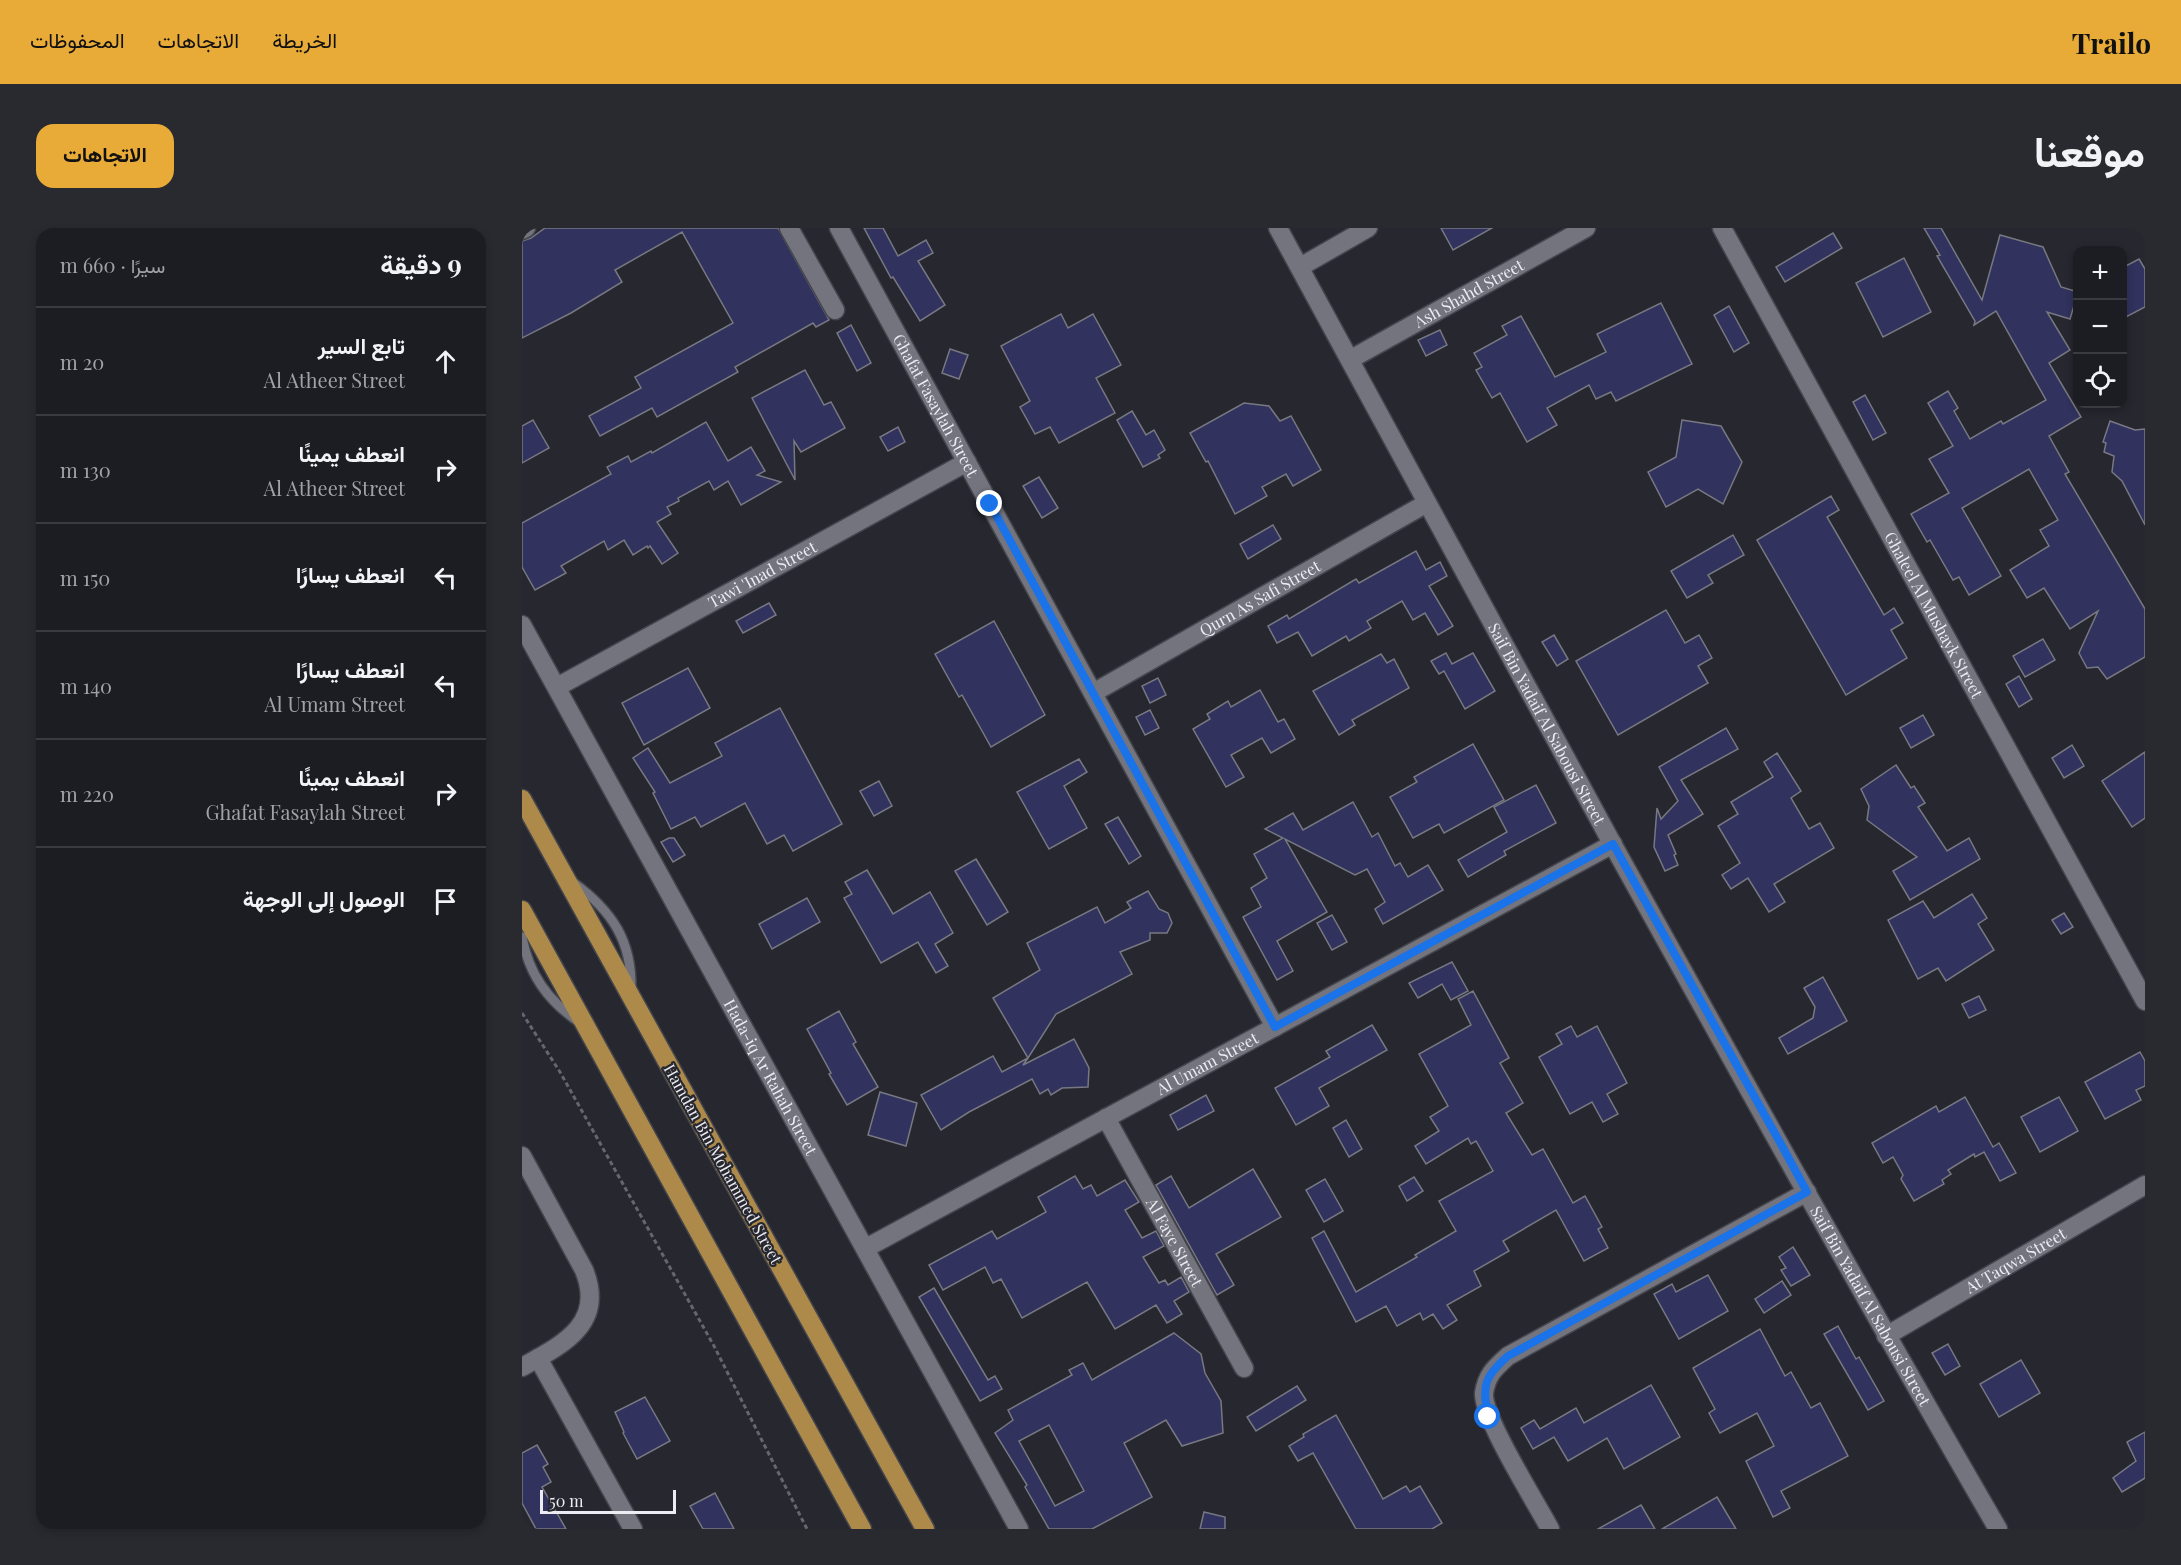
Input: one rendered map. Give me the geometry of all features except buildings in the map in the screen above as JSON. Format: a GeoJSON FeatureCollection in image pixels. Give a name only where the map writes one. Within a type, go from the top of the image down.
{"type":"FeatureCollection","features":[{"type":"Feature","properties":{"kind":"main road","name":"Hamdan Bin Mohammed Street"},"geometry":{"type":"LineString","coordinates":[[522,799],[925,1529]]}},
{"type":"Feature","properties":{"kind":"main road"},"geometry":{"type":"LineString","coordinates":[[522,910],[862,1529]]}},
{"type":"Feature","properties":{"kind":"street"},"geometry":{"type":"LineString","coordinates":[[789,228],[835,310]]}},
{"type":"Feature","properties":{"kind":"street","name":"Ghafat Fasaylah Street"},"geometry":{"type":"LineString","coordinates":[[839,228],[1275,1027]]}},
{"type":"Feature","properties":{"kind":"street","name":"Saif Bin Yadaif Al Sabousi Street"},"geometry":{"type":"LineString","coordinates":[[1278,228],[1613,844],[1886,1336],[1998,1529]]}},
{"type":"Feature","properties":{"kind":"street"},"geometry":{"type":"LineString","coordinates":[[1300,267],[1368,228]]}},
{"type":"Feature","properties":{"kind":"street","name":"Ash Shahd Street"},"geometry":{"type":"LineString","coordinates":[[1351,359],[1587,228]]}},
{"type":"Feature","properties":{"kind":"street","name":"Ghaleel Al Mushayk Street"},"geometry":{"type":"LineString","coordinates":[[1722,228],[2145,1001]]}},
{"type":"Feature","properties":{"kind":"street","name":"Tawi 'Inad Street"},"geometry":{"type":"LineString","coordinates":[[557,687],[967,462]]}},
{"type":"Feature","properties":{"kind":"street","name":"Qurn As Safi Street"},"geometry":{"type":"LineString","coordinates":[[1093,693],[1427,503]]}},
{"type":"Feature","properties":{"kind":"street","name":"Hada-iq Ar Rahah Street"},"geometry":{"type":"LineString","coordinates":[[522,625],[1019,1529]]}},
{"type":"Feature","properties":{"kind":"street","name":"Al Umam Street"},"geometry":{"type":"LineString","coordinates":[[866,1248],[1613,844]]}},
{"type":"Feature","properties":{"kind":"street","name":"Al Faye Street"},"geometry":{"type":"LineString","coordinates":[[1106,1118],[1244,1368]]}},
{"type":"Feature","properties":{"kind":"street"},"geometry":{"type":"LineString","coordinates":[[522,1156],[584,1270],[591,1295],[587,1313],[573,1336],[522,1367]]}},
{"type":"Feature","properties":{"kind":"street","name":"At Taqwa Street"},"geometry":{"type":"LineString","coordinates":[[1886,1336],[2145,1185]]}},
{"type":"Feature","properties":{"kind":"street"},"geometry":{"type":"LineString","coordinates":[[1550,1529],[1488,1417],[1484,1395],[1490,1371],[1508,1356],[1807,1192]]}},
{"type":"Feature","properties":{"kind":"street"},"geometry":{"type":"LineString","coordinates":[[538,1358],[633,1529]]}},
{"type":"Feature","properties":{"kind":"lane"},"geometry":{"type":"LineString","coordinates":[[522,937],[531,970],[540,986],[559,1007],[586,1026]]}},
{"type":"Feature","properties":{"kind":"path"},"geometry":{"type":"LineString","coordinates":[[522,1013],[560,1072],[714,1346],[807,1529]]}},
{"type":"Feature","properties":{"kind":"route"},"geometry":{"type":"LineString","coordinates":[[990,504],[1275,1027],[1613,844],[1782,1146],[1807,1192],[1508,1356],[1490,1371],[1484,1395],[1488,1417]]}}]}
